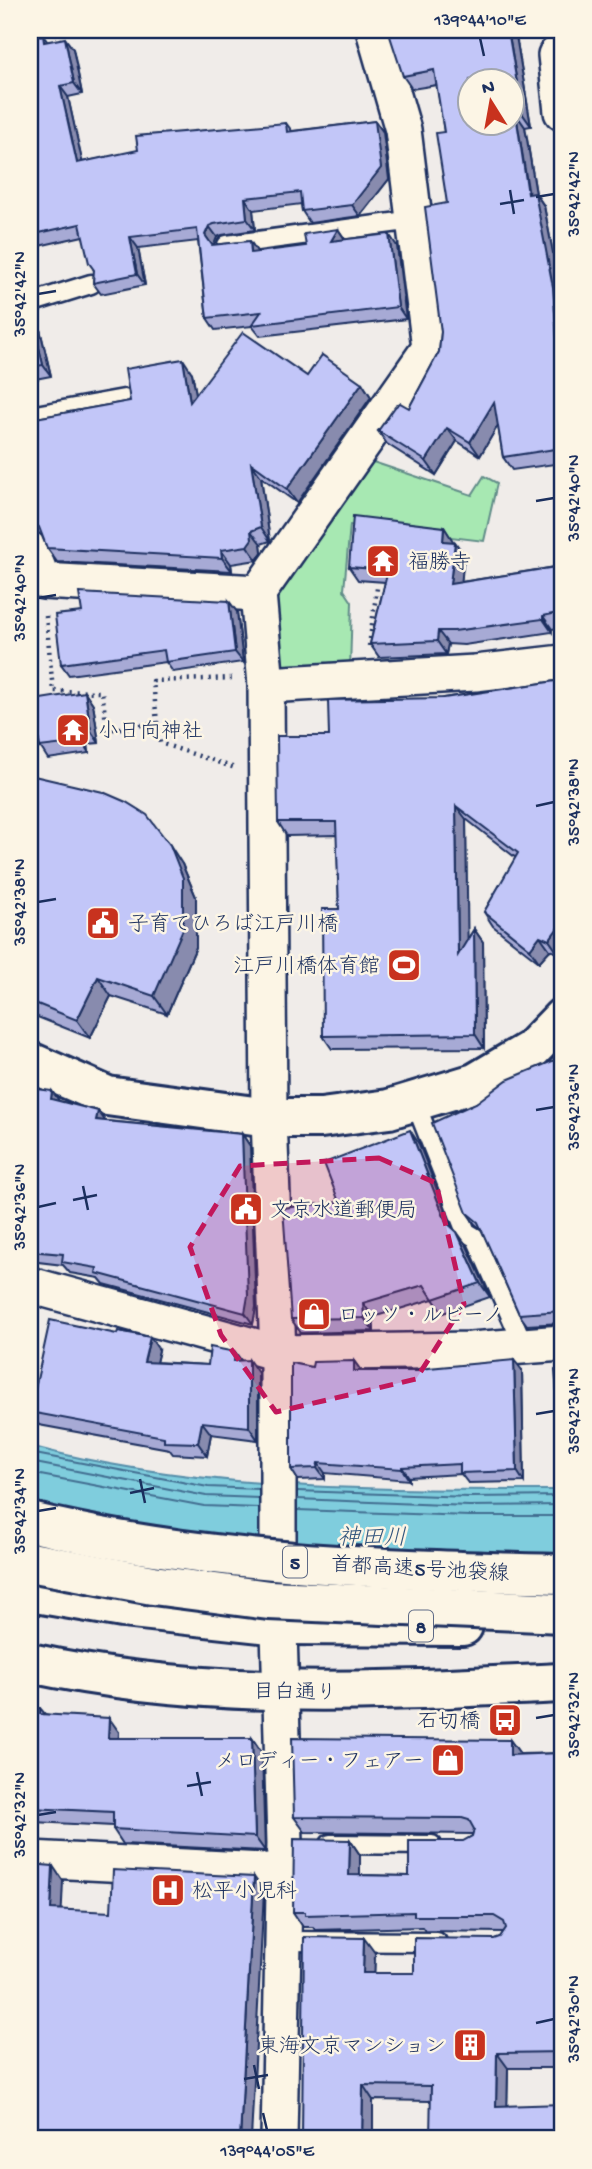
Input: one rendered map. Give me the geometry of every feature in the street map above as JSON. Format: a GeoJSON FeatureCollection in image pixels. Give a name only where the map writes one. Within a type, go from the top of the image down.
{"type":"FeatureCollection","features":[{"type":"Feature","properties":{"kind":"main road"},"geometry":{"type":"LineString","coordinates":[[30,1062],[107,1096],[269,1118],[321,1118],[415,1102],[475,1083],[503,1069],[561,1027]]}},
{"type":"Feature","properties":{"kind":"main road","name":"首都高速5号池袋線"},"geometry":{"type":"LineString","coordinates":[[30,1522],[159,1546],[271,1560],[390,1569],[562,1574]]}},
{"type":"Feature","properties":{"kind":"main road","name":"首都高速5号池袋線"},"geometry":{"type":"LineString","coordinates":[[30,1562],[153,1585],[269,1600],[562,1613]]}},
{"type":"Feature","properties":{"kind":"main road","name":"8"},"geometry":{"type":"LineString","coordinates":[[30,1592],[175,1615],[279,1625],[562,1625]]}},
{"type":"Feature","properties":{"kind":"main road","name":"目白通り"},"geometry":{"type":"LineString","coordinates":[[30,1663],[83,1674],[199,1689],[282,1693],[562,1683]]}},
{"type":"Feature","properties":{"kind":"street"},"geometry":{"type":"LineString","coordinates":[[279,2139],[283,1941],[295,1851],[279,1625],[278,1353],[269,1118],[265,681],[258,593],[430,348],[403,130],[374,30]]}},
{"type":"Feature","properties":{"kind":"street"},"geometry":{"type":"LineString","coordinates":[[562,54],[556,55],[562,112]]}},
{"type":"Feature","properties":{"kind":"street"},"geometry":{"type":"LineString","coordinates":[[30,549],[43,582],[258,593]]}},
{"type":"Feature","properties":{"kind":"street"},"geometry":{"type":"LineString","coordinates":[[265,681],[364,680],[475,673],[562,663]]}},
{"type":"Feature","properties":{"kind":"street"},"geometry":{"type":"LineString","coordinates":[[31,1291],[278,1353],[525,1348],[562,1343]]}},
{"type":"Feature","properties":{"kind":"street"},"geometry":{"type":"LineString","coordinates":[[30,1859],[295,1851]]}},
{"type":"Feature","properties":{"kind":"lane"},"geometry":{"type":"LineString","coordinates":[[223,246],[414,220]]}},
{"type":"Feature","properties":{"kind":"lane"},"geometry":{"type":"LineString","coordinates":[[30,303],[91,284]]}},
{"type":"Feature","properties":{"kind":"lane"},"geometry":{"type":"LineString","coordinates":[[30,416],[124,399]]}},
{"type":"Feature","properties":{"kind":"lane"},"geometry":{"type":"LineString","coordinates":[[415,1102],[466,1233],[476,1238],[525,1348]]}},
{"type":"Feature","properties":{"kind":"lane"},"geometry":{"type":"LineString","coordinates":[[295,1851],[446,1845]]}},
{"type":"Feature","properties":{"kind":"lane"},"geometry":{"type":"LineString","coordinates":[[283,1941],[450,1942]]}},
{"type":"Feature","properties":{"kind":"path"},"geometry":{"type":"LineString","coordinates":[[537,261],[562,257]]}},
{"type":"Feature","properties":{"kind":"path"},"geometry":{"type":"LineString","coordinates":[[43,582],[53,691],[102,692],[107,730],[157,723]]}},
{"type":"Feature","properties":{"kind":"path"},"geometry":{"type":"LineString","coordinates":[[364,680],[377,588]]}},
{"type":"Feature","properties":{"kind":"path"},"geometry":{"type":"LineString","coordinates":[[226,765],[160,743],[153,681],[265,681]]}},
{"type":"Feature","properties":{"kind":"highlighted area"},"geometry":{"type":"Polygon","coordinates":[[[379,1158],[436,1183],[464,1304],[416,1379],[276,1412],[221,1335],[190,1247],[240,1166],[379,1158]]]}},
{"type":"Feature","properties":{"kind":"green space"},"geometry":{"type":"Polygon","coordinates":[[[370,461],[472,495],[484,476],[497,483],[484,541],[350,525],[344,590],[352,602],[350,670],[276,676],[277,588],[370,461]]]}},
{"type":"Feature","properties":{"kind":"water","name":"神田川"},"geometry":{"type":"Polygon","coordinates":[[[30,1446],[94,1461],[227,1480],[361,1488],[562,1490],[562,1592],[322,1585],[108,1556],[30,1537],[30,1446]]]}},
{"type":"Feature","properties":{"kind":"building"},"geometry":{"type":"Polygon","coordinates":[[[388,30],[508,30],[514,66],[456,66],[456,136],[519,136],[528,194],[535,193],[553,287],[562,403],[562,448],[503,457],[494,402],[470,442],[447,428],[426,461],[378,431],[400,403],[409,408],[439,352],[441,332],[425,207],[447,203],[436,133],[444,132],[434,70],[403,76],[388,30]]]}},
{"type":"Feature","properties":{"kind":"building"},"geometry":{"type":"Polygon","coordinates":[[[43,35],[44,42],[65,38],[74,83],[60,86],[77,163],[138,150],[136,136],[286,123],[287,132],[375,121],[381,168],[352,205],[302,211],[300,192],[245,198],[247,219],[214,224],[209,226],[205,235],[212,245],[250,241],[251,253],[306,246],[304,234],[338,229],[331,241],[389,234],[398,307],[252,325],[261,312],[207,318],[197,229],[130,237],[137,274],[93,283],[94,270],[89,263],[80,224],[30,235],[30,38],[43,35]]]}},
{"type":"Feature","properties":{"kind":"building"},"geometry":{"type":"Polygon","coordinates":[[[30,309],[43,365],[30,367],[30,309]]]}},
{"type":"Feature","properties":{"kind":"building"},"geometry":{"type":"Polygon","coordinates":[[[243,332],[307,376],[322,355],[362,383],[287,489],[251,463],[261,527],[251,531],[252,539],[247,546],[221,550],[222,558],[47,548],[39,527],[30,520],[30,419],[130,401],[125,369],[183,359],[190,402],[243,332]]]}},
{"type":"Feature","properties":{"kind":"building"},"geometry":{"type":"Polygon","coordinates":[[[353,516],[444,527],[443,541],[455,542],[450,584],[562,566],[562,612],[543,616],[543,619],[438,631],[437,641],[370,644],[388,570],[349,567],[353,516]]]}},
{"type":"Feature","properties":{"kind":"building"},"geometry":{"type":"Polygon","coordinates":[[[79,593],[229,601],[235,652],[166,662],[164,650],[61,664],[55,615],[82,612],[79,593]]]}},
{"type":"Feature","properties":{"kind":"building"},"geometry":{"type":"Polygon","coordinates":[[[562,680],[562,922],[549,940],[540,936],[530,949],[484,912],[518,853],[456,806],[458,955],[474,929],[475,1034],[323,1036],[322,909],[339,909],[336,822],[278,822],[277,736],[329,736],[328,700],[444,698],[562,680]]]}},
{"type":"Feature","properties":{"kind":"building"},"geometry":{"type":"Polygon","coordinates":[[[85,692],[91,731],[80,732],[82,742],[40,747],[38,736],[30,737],[30,711],[36,710],[34,700],[85,692]]]}},
{"type":"Feature","properties":{"kind":"building"},"geometry":{"type":"Polygon","coordinates":[[[34,776],[103,792],[126,802],[147,815],[170,845],[183,878],[183,929],[154,996],[98,977],[77,1020],[30,1001],[30,785],[34,776]]]}},
{"type":"Feature","properties":{"kind":"building"},"geometry":{"type":"Polygon","coordinates":[[[562,1057],[562,1311],[519,1314],[478,1222],[467,1213],[432,1123],[476,1103],[507,1080],[562,1057]]]}},
{"type":"Feature","properties":{"kind":"building"},"geometry":{"type":"Polygon","coordinates":[[[30,1088],[52,1091],[51,1099],[98,1111],[96,1120],[242,1134],[248,1296],[245,1313],[96,1273],[97,1268],[62,1262],[63,1254],[30,1251],[30,1088]]]}},
{"type":"Feature","properties":{"kind":"building"},"geometry":{"type":"Polygon","coordinates":[[[410,1130],[446,1222],[457,1232],[480,1283],[433,1299],[424,1285],[363,1303],[364,1318],[291,1319],[283,1208],[339,1202],[324,1163],[410,1130]]]}},
{"type":"Feature","properties":{"kind":"building"},"geometry":{"type":"Polygon","coordinates":[[[50,1320],[117,1334],[118,1331],[150,1337],[144,1362],[208,1365],[210,1347],[235,1352],[234,1361],[249,1360],[249,1427],[202,1422],[198,1443],[164,1442],[164,1437],[30,1412],[50,1320]]]}},
{"type":"Feature","properties":{"kind":"building"},"geometry":{"type":"Polygon","coordinates":[[[514,1360],[517,1471],[460,1473],[460,1464],[402,1469],[318,1463],[317,1468],[291,1469],[291,1363],[312,1367],[313,1362],[354,1361],[354,1371],[418,1371],[514,1360]]]}},
{"type":"Feature","properties":{"kind":"building"},"geometry":{"type":"Polygon","coordinates":[[[562,1369],[562,1450],[555,1370],[562,1369]]]}},
{"type":"Feature","properties":{"kind":"building"},"geometry":{"type":"Polygon","coordinates":[[[30,1708],[40,1708],[40,1714],[109,1718],[108,1738],[252,1738],[255,1837],[113,1829],[113,1812],[30,1808],[30,1708]]]}},
{"type":"Feature","properties":{"kind":"building"},"geometry":{"type":"Polygon","coordinates":[[[292,1738],[510,1740],[510,1755],[562,1753],[562,2052],[497,2053],[496,2106],[562,2104],[562,2139],[430,2139],[431,2086],[363,2085],[362,2139],[302,2139],[304,1937],[364,1938],[363,1973],[414,1973],[414,1938],[494,1939],[500,1937],[506,1928],[504,1922],[494,1916],[414,1916],[414,1912],[305,1915],[305,1912],[293,1912],[294,1839],[350,1840],[349,1875],[409,1876],[409,1841],[463,1841],[472,1836],[474,1829],[469,1820],[462,1818],[294,1817],[292,1738]]]}},
{"type":"Feature","properties":{"kind":"building"},"geometry":{"type":"Polygon","coordinates":[[[30,1864],[53,1866],[51,1909],[111,1912],[113,1870],[254,1877],[240,2139],[30,2139],[30,1864]]]}},
{"type":"Feature","properties":{"kind":"place","name":"福勝寺"},"geometry":{"type":"Point","coordinates":[383,561]}},
{"type":"Feature","properties":{"kind":"place","name":"小日向神社"},"geometry":{"type":"Point","coordinates":[73,730]}},
{"type":"Feature","properties":{"kind":"place","name":"子育てひろば江戸川橋"},"geometry":{"type":"Point","coordinates":[103,923]}},
{"type":"Feature","properties":{"kind":"place","name":"江戸川橋体育館"},"geometry":{"type":"Point","coordinates":[404,965]}},
{"type":"Feature","properties":{"kind":"place","name":"文京水道郵便局"},"geometry":{"type":"Point","coordinates":[246,1209]}},
{"type":"Feature","properties":{"kind":"place","name":"ロッソ・ルビーノ"},"geometry":{"type":"Point","coordinates":[314,1314]}},
{"type":"Feature","properties":{"kind":"place","name":"石切橋"},"geometry":{"type":"Point","coordinates":[505,1720]}},
{"type":"Feature","properties":{"kind":"place","name":"メロディー・フェアー"},"geometry":{"type":"Point","coordinates":[448,1760]}},
{"type":"Feature","properties":{"kind":"place","name":"松平小児科"},"geometry":{"type":"Point","coordinates":[168,1890]}},
{"type":"Feature","properties":{"kind":"place","name":"東海文京マンション"},"geometry":{"type":"Point","coordinates":[470,2045]}}]}
